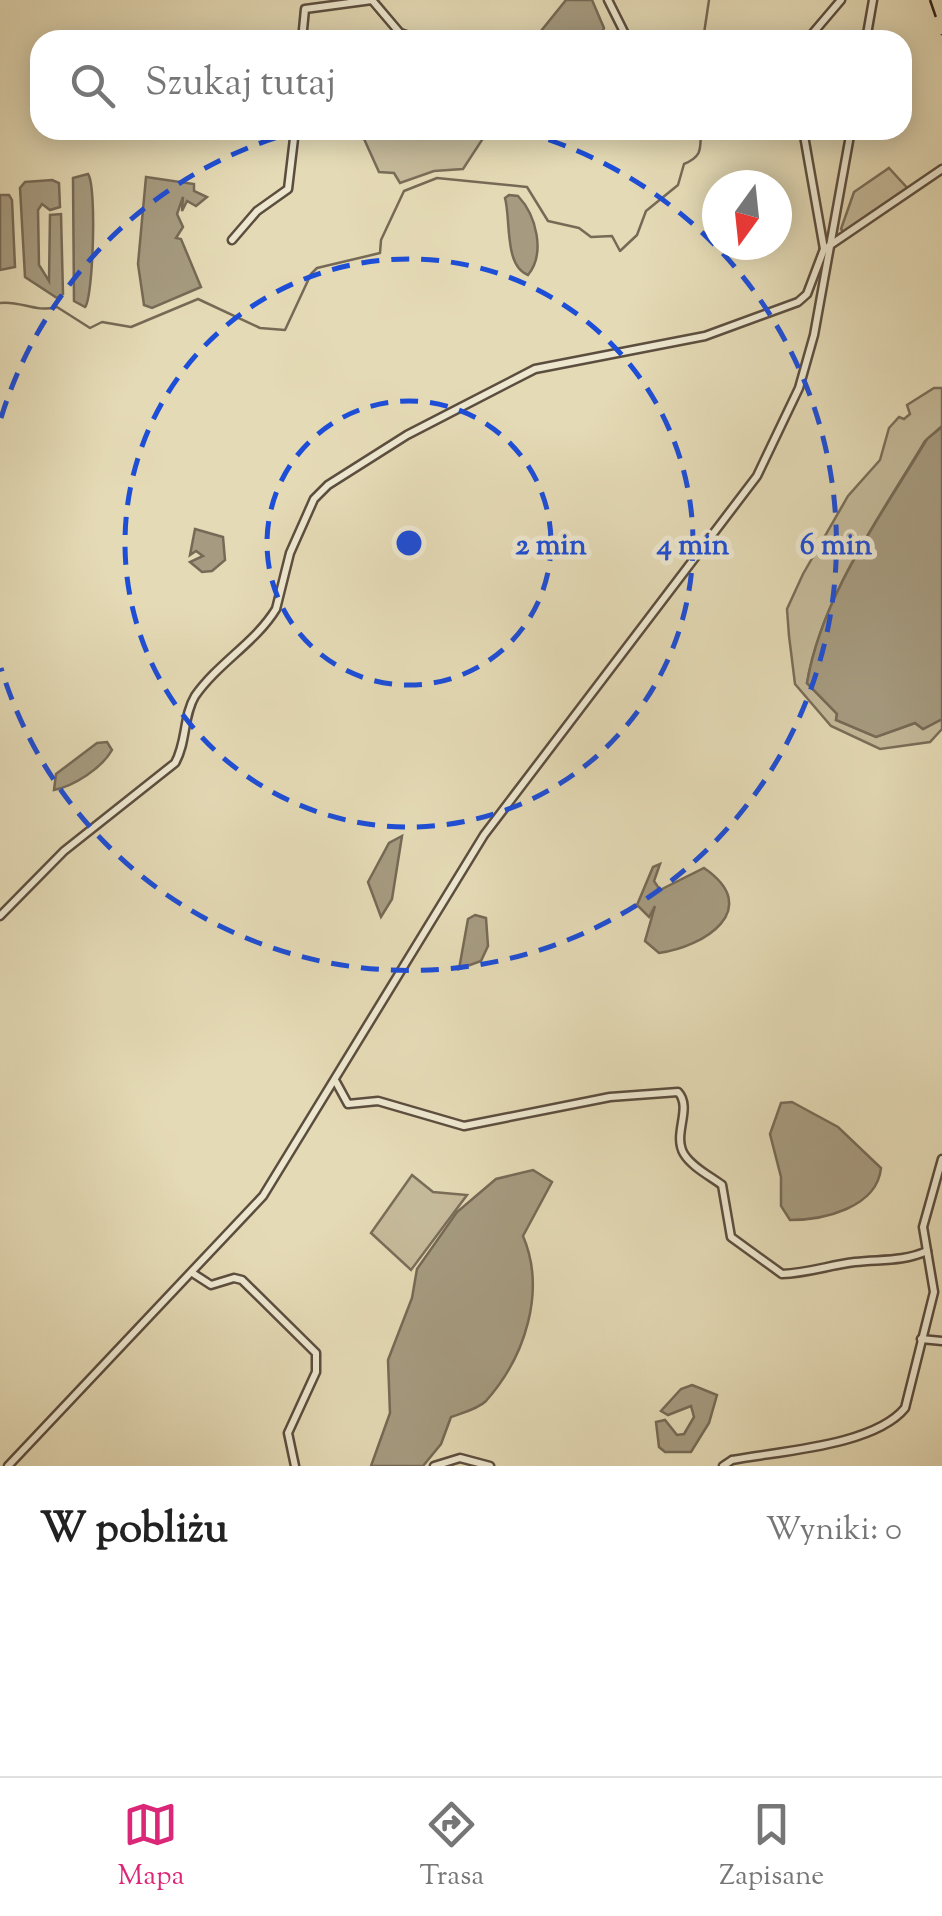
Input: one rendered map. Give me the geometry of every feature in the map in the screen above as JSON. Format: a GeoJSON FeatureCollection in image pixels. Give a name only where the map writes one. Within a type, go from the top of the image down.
{"type":"FeatureCollection","features":[{"type":"Feature","properties":{"kind":"street"},"geometry":{"type":"LineString","coordinates":[[303,30],[305,9],[372,0],[398,30]]}},
{"type":"Feature","properties":{"kind":"street"},"geometry":{"type":"LineString","coordinates":[[608,0],[623,30]]}},
{"type":"Feature","properties":{"kind":"street"},"geometry":{"type":"LineString","coordinates":[[816,30],[841,0]]}},
{"type":"Feature","properties":{"kind":"street"},"geometry":{"type":"LineString","coordinates":[[868,30],[873,0]]}},
{"type":"Feature","properties":{"kind":"street"},"geometry":{"type":"LineString","coordinates":[[232,240],[258,211],[288,189],[294,140]]}},
{"type":"Feature","properties":{"kind":"street"},"geometry":{"type":"LineString","coordinates":[[805,140],[828,248]]}},
{"type":"Feature","properties":{"kind":"street"},"geometry":{"type":"LineString","coordinates":[[8,1466],[264,1196],[484,835],[757,476],[799,388],[814,336],[849,140]]}},
{"type":"Feature","properties":{"kind":"street"},"geometry":{"type":"LineString","coordinates":[[0,916],[64,851],[174,763],[185,746],[191,703],[223,660],[267,623],[276,610],[308,510],[328,485],[407,435],[535,369],[705,336],[798,302],[807,294],[828,248],[942,169]]}},
{"type":"Feature","properties":{"kind":"street"},"geometry":{"type":"LineString","coordinates":[[336,1081],[348,1104],[378,1101],[458,1126],[610,1097],[678,1092],[684,1102],[681,1148],[724,1191],[731,1237],[782,1274],[825,1271],[860,1261],[906,1260],[927,1251]]}},
{"type":"Feature","properties":{"kind":"street"},"geometry":{"type":"LineString","coordinates":[[723,1466],[732,1460],[865,1434],[892,1422],[910,1399],[934,1292],[924,1210],[942,1159]]}},
{"type":"Feature","properties":{"kind":"street"},"geometry":{"type":"LineString","coordinates":[[194,1274],[211,1286],[234,1278],[242,1280],[316,1353],[316,1372],[288,1433],[295,1466]]}},
{"type":"Feature","properties":{"kind":"street"},"geometry":{"type":"LineString","coordinates":[[921,1339],[942,1341]]}},
{"type":"Feature","properties":{"kind":"street"},"geometry":{"type":"LineString","coordinates":[[434,1466],[460,1458],[490,1466]]}},
{"type":"Feature","properties":{"kind":"shaded area"},"geometry":{"type":"Polygon","coordinates":[[[566,0],[592,0],[604,28],[603,30],[542,30],[566,0]]]}},
{"type":"Feature","properties":{"kind":"shaded area"},"geometry":{"type":"Polygon","coordinates":[[[365,140],[482,140],[463,169],[434,171],[400,183],[394,173],[379,172],[365,140]]]}},
{"type":"Feature","properties":{"kind":"shaded area"},"geometry":{"type":"Polygon","coordinates":[[[889,168],[911,192],[846,236],[841,229],[854,192],[889,168]]]}},
{"type":"Feature","properties":{"kind":"shaded area"},"geometry":{"type":"Polygon","coordinates":[[[88,174],[93,242],[85,307],[74,301],[73,178],[88,174]]]}},
{"type":"Feature","properties":{"kind":"shaded area"},"geometry":{"type":"Polygon","coordinates":[[[146,177],[194,184],[194,191],[207,197],[196,206],[187,201],[182,211],[183,197],[177,214],[183,227],[176,238],[181,239],[201,287],[152,308],[144,305],[138,264],[146,177]]]}},
{"type":"Feature","properties":{"kind":"shaded area"},"geometry":{"type":"Polygon","coordinates":[[[25,182],[59,183],[60,207],[50,210],[42,204],[38,210],[39,265],[49,281],[50,215],[61,214],[63,294],[57,298],[25,277],[20,188],[25,182]]]}},
{"type":"Feature","properties":{"kind":"shaded area"},"geometry":{"type":"Polygon","coordinates":[[[0,195],[9,195],[12,200],[15,267],[0,270],[0,195]]]}},
{"type":"Feature","properties":{"kind":"shaded area"},"geometry":{"type":"Polygon","coordinates":[[[518,196],[534,224],[537,256],[528,275],[520,270],[512,252],[505,198],[518,196]]]}},
{"type":"Feature","properties":{"kind":"shaded area"},"geometry":{"type":"Polygon","coordinates":[[[934,388],[942,388],[942,426],[925,441],[839,588],[825,619],[807,683],[837,714],[836,720],[876,737],[915,723],[923,729],[942,719],[942,729],[930,742],[880,749],[831,726],[795,684],[787,609],[848,496],[880,460],[889,428],[899,417],[904,419],[910,414],[907,405],[934,388]]]}},
{"type":"Feature","properties":{"kind":"shaded area"},"geometry":{"type":"Polygon","coordinates":[[[942,427],[942,719],[923,729],[915,723],[876,737],[836,720],[837,714],[807,683],[839,587],[927,439],[942,427]]]}},
{"type":"Feature","properties":{"kind":"shaded area"},"geometry":{"type":"Polygon","coordinates":[[[195,529],[223,537],[225,560],[212,571],[202,572],[190,562],[203,556],[196,551],[190,555],[195,529]]]}},
{"type":"Feature","properties":{"kind":"shaded area"},"geometry":{"type":"Polygon","coordinates":[[[107,742],[112,750],[95,770],[54,790],[56,774],[97,743],[107,742]]]}},
{"type":"Feature","properties":{"kind":"shaded area"},"geometry":{"type":"Polygon","coordinates":[[[402,836],[392,899],[381,917],[368,882],[389,843],[402,836]]]}},
{"type":"Feature","properties":{"kind":"shaded area"},"geometry":{"type":"Polygon","coordinates":[[[660,864],[654,881],[660,890],[704,868],[721,883],[729,898],[721,924],[709,934],[659,953],[645,941],[655,906],[649,917],[637,905],[653,867],[660,864]]]}},
{"type":"Feature","properties":{"kind":"shaded area"},"geometry":{"type":"Polygon","coordinates":[[[475,915],[486,918],[488,946],[481,961],[459,969],[468,919],[475,915]]]}},
{"type":"Feature","properties":{"kind":"shaded area"},"geometry":{"type":"Polygon","coordinates":[[[792,1102],[838,1127],[881,1168],[870,1193],[859,1202],[818,1218],[790,1220],[781,1206],[781,1177],[770,1134],[781,1103],[792,1102]]]}},
{"type":"Feature","properties":{"kind":"shaded area"},"geometry":{"type":"Polygon","coordinates":[[[533,1170],[552,1182],[523,1236],[533,1278],[532,1300],[512,1364],[486,1401],[451,1417],[441,1444],[423,1466],[371,1466],[390,1413],[388,1360],[412,1298],[417,1269],[457,1212],[496,1179],[533,1170]]]}},
{"type":"Feature","properties":{"kind":"shaded area"},"geometry":{"type":"Polygon","coordinates":[[[412,1175],[433,1192],[467,1195],[411,1270],[371,1233],[412,1175]]]}},
{"type":"Feature","properties":{"kind":"shaded area"},"geometry":{"type":"Polygon","coordinates":[[[692,1385],[717,1395],[709,1423],[691,1452],[665,1452],[659,1447],[656,1422],[665,1420],[677,1435],[684,1434],[694,1417],[691,1406],[668,1415],[661,1411],[681,1389],[692,1385]]]}},
{"type":"Feature","properties":{"kind":"waterway"},"geometry":{"type":"LineString","coordinates":[[704,30],[709,0]]}},
{"type":"Feature","properties":{"kind":"waterway"},"geometry":{"type":"LineString","coordinates":[[0,303],[57,307],[90,328],[102,322],[131,327],[198,299],[260,328],[285,330],[317,268],[380,253],[381,240],[404,191],[437,178],[527,187],[548,221],[579,228],[591,237],[612,236],[620,251],[637,235],[646,211],[678,185],[684,164],[699,151],[700,140]]}},
{"type":"Feature","properties":{"kind":"railway"},"geometry":{"type":"LineString","coordinates":[[930,0],[942,35]]}}]}
